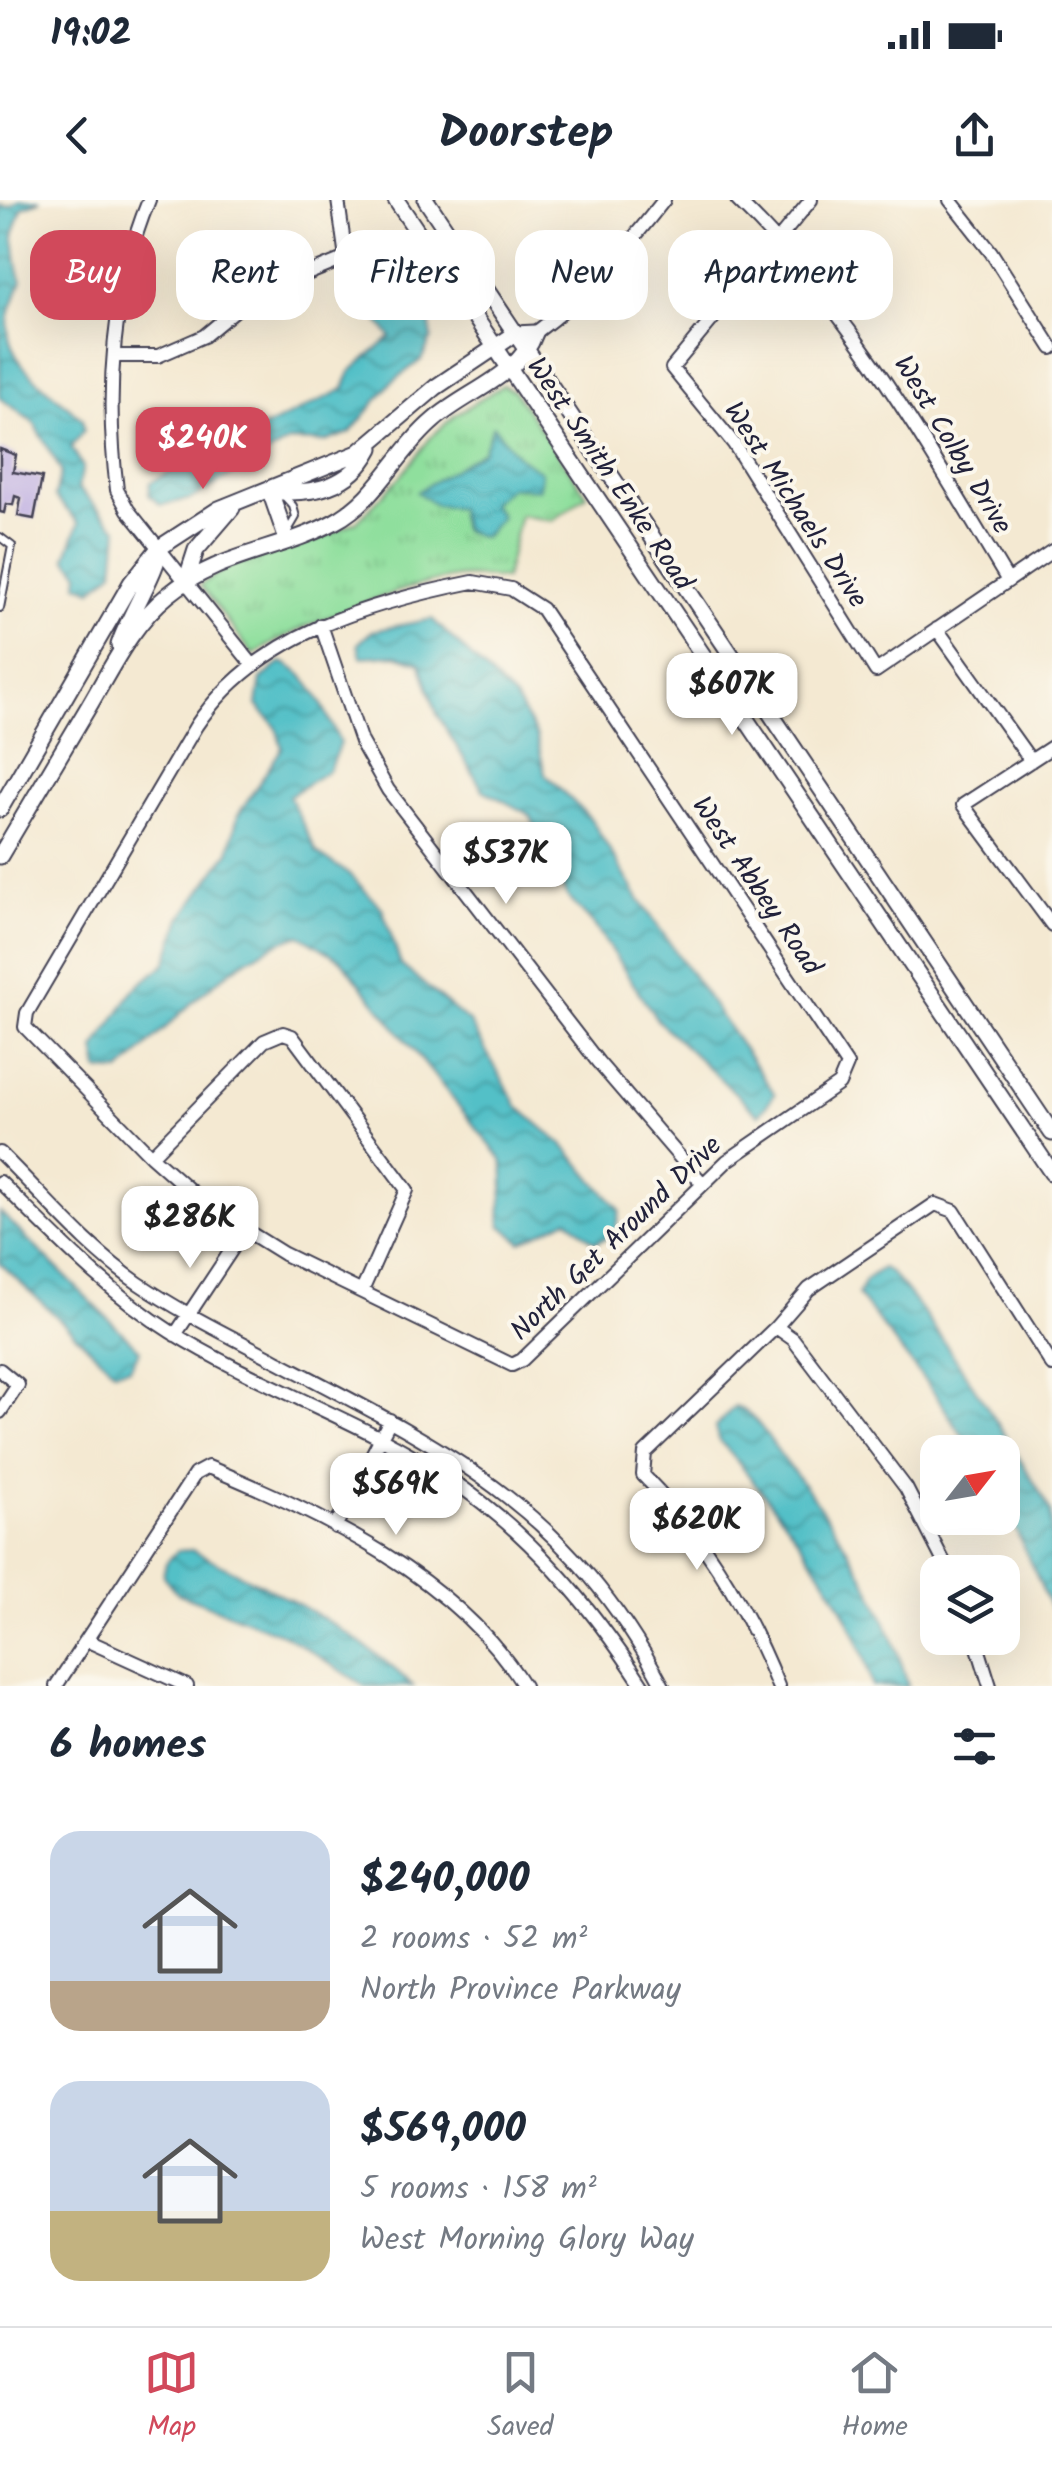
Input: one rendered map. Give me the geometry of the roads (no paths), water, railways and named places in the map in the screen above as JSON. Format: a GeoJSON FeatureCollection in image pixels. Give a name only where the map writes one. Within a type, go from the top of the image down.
{"type":"FeatureCollection","features":[{"type":"Feature","properties":{"kind":"street"},"geometry":{"type":"LineString","coordinates":[[149,200],[131,242],[115,356],[118,490],[252,664]]}},
{"type":"Feature","properties":{"kind":"street"},"geometry":{"type":"LineString","coordinates":[[115,356],[158,356],[204,336],[251,297],[346,258],[338,200]]}},
{"type":"Feature","properties":{"kind":"street","name":"West Smith Enke Road"},"geometry":{"type":"LineString","coordinates":[[396,200],[1052,1174]]}},
{"type":"Feature","properties":{"kind":"street","name":"West Smith Enke Road"},"geometry":{"type":"LineString","coordinates":[[426,200],[1052,1133]]}},
{"type":"Feature","properties":{"kind":"street"},"geometry":{"type":"LineString","coordinates":[[0,856],[114,663],[151,610],[186,582],[239,555],[352,512],[382,483],[433,420],[528,354],[535,333],[585,294],[618,260],[664,200]]}},
{"type":"Feature","properties":{"kind":"street","name":"West Colby Drive"},"geometry":{"type":"LineString","coordinates":[[738,200],[767,230]]}},
{"type":"Feature","properties":{"kind":"street"},"geometry":{"type":"LineString","coordinates":[[784,230],[811,200]]}},
{"type":"Feature","properties":{"kind":"street"},"geometry":{"type":"LineString","coordinates":[[950,200],[991,252],[1052,348]]}},
{"type":"Feature","properties":{"kind":"street","name":"West Michaels Drive"},"geometry":{"type":"LineString","coordinates":[[711,320],[672,368],[734,444],[876,671],[937,629]]}},
{"type":"Feature","properties":{"kind":"street","name":"West Colby Drive"},"geometry":{"type":"LineString","coordinates":[[842,320],[871,356],[1008,580]]}},
{"type":"Feature","properties":{"kind":"street"},"geometry":{"type":"LineString","coordinates":[[0,809],[125,594],[159,548],[198,519],[275,491],[358,453],[418,400],[496,347],[516,334],[535,333]]}},
{"type":"Feature","properties":{"kind":"street"},"geometry":{"type":"LineString","coordinates":[[275,491],[286,537]]}},
{"type":"Feature","properties":{"kind":"street"},"geometry":{"type":"LineString","coordinates":[[186,582],[189,562],[206,535],[244,500]]}},
{"type":"Feature","properties":{"kind":"street"},"geometry":{"type":"LineString","coordinates":[[114,663],[134,604],[160,562],[159,548]]}},
{"type":"Feature","properties":{"kind":"street"},"geometry":{"type":"LineString","coordinates":[[1031,761],[937,629],[1052,551]]}},
{"type":"Feature","properties":{"kind":"street","name":"West Abbey Road"},"geometry":{"type":"LineString","coordinates":[[320,625],[472,582],[511,589],[542,609],[845,1058],[847,1072]]}},
{"type":"Feature","properties":{"kind":"street"},"geometry":{"type":"LineString","coordinates":[[151,1156],[264,1041],[283,1033],[292,1036],[407,1190],[362,1291],[244,1232],[151,1156],[24,1027],[27,1013],[210,705],[252,664],[320,625],[361,742],[380,778],[633,1105],[702,1182]]}},
{"type":"Feature","properties":{"kind":"street"},"geometry":{"type":"LineString","coordinates":[[1052,748],[963,806],[1052,925]]}},
{"type":"Feature","properties":{"kind":"street","name":"North Get Around Drive"},"geometry":{"type":"LineString","coordinates":[[362,1291],[512,1365],[522,1360],[702,1182],[751,1143],[839,1084],[847,1072]]}},
{"type":"Feature","properties":{"kind":"street"},"geometry":{"type":"LineString","coordinates":[[0,1153],[114,1264],[186,1313],[461,1460],[545,1526],[626,1622],[663,1686]]}},
{"type":"Feature","properties":{"kind":"street"},"geometry":{"type":"LineString","coordinates":[[0,1182],[101,1279],[175,1335],[380,1438],[446,1476],[503,1518],[584,1603],[643,1686]]}},
{"type":"Feature","properties":{"kind":"street"},"geometry":{"type":"LineString","coordinates":[[778,1686],[754,1628],[701,1538],[643,1475],[641,1462],[645,1453],[776,1327],[809,1289],[936,1204],[954,1210],[1052,1365]]}},
{"type":"Feature","properties":{"kind":"street"},"geometry":{"type":"LineString","coordinates":[[175,1335],[186,1313],[244,1232]]}},
{"type":"Feature","properties":{"kind":"street"},"geometry":{"type":"LineString","coordinates":[[776,1327],[793,1339],[906,1488],[940,1555]]}},
{"type":"Feature","properties":{"kind":"street"},"geometry":{"type":"LineString","coordinates":[[0,1370],[18,1385],[0,1412]]}},
{"type":"Feature","properties":{"kind":"street"},"geometry":{"type":"LineString","coordinates":[[334,1527],[390,1420]]}},
{"type":"Feature","properties":{"kind":"street"},"geometry":{"type":"LineString","coordinates":[[56,1686],[194,1474],[208,1467],[334,1527],[401,1565],[460,1611],[524,1686]]}},
{"type":"Feature","properties":{"kind":"street"},"geometry":{"type":"LineString","coordinates":[[86,1640],[187,1686]]}},
{"type":"Feature","properties":{"kind":"street"},"geometry":{"type":"LineString","coordinates":[[980,1655],[990,1686]]}},
{"type":"Feature","properties":{"kind":"lane"},"geometry":{"type":"LineString","coordinates":[[0,537],[12,546],[0,608]]}},
{"type":"Feature","properties":{"kind":"water"},"geometry":{"type":"Polygon","coordinates":[[[20,200],[41,200],[22,208],[13,235],[22,280],[10,313],[10,340],[15,354],[34,378],[82,419],[84,430],[71,447],[83,467],[78,488],[118,529],[114,571],[92,590],[78,584],[79,572],[66,558],[79,523],[55,497],[61,471],[34,423],[0,398],[0,205],[8,207],[20,200]]]}},
{"type":"Feature","properties":{"kind":"water"},"geometry":{"type":"Polygon","coordinates":[[[429,320],[432,338],[421,360],[391,383],[350,433],[324,442],[290,441],[191,499],[161,505],[149,495],[150,483],[213,447],[255,443],[262,429],[344,389],[351,371],[391,337],[378,321],[429,320]]]}},
{"type":"Feature","properties":{"kind":"water"},"geometry":{"type":"Polygon","coordinates":[[[493,426],[518,456],[541,472],[539,489],[510,487],[491,503],[501,517],[483,538],[462,529],[458,508],[436,505],[417,492],[483,451],[493,426]]]}},
{"type":"Feature","properties":{"kind":"water"},"geometry":{"type":"Polygon","coordinates":[[[432,619],[515,699],[536,734],[545,774],[591,819],[639,899],[775,1094],[759,1115],[658,1021],[595,926],[566,895],[530,815],[483,790],[437,714],[420,663],[396,655],[361,657],[358,644],[372,631],[432,619]]]}},
{"type":"Feature","properties":{"kind":"water"},"geometry":{"type":"Polygon","coordinates":[[[282,662],[310,685],[340,743],[329,770],[289,796],[317,853],[349,874],[382,908],[401,965],[470,1023],[518,1107],[564,1146],[620,1210],[614,1234],[595,1243],[568,1219],[521,1242],[501,1225],[502,1160],[341,960],[300,935],[274,945],[225,975],[120,1072],[99,1071],[95,1049],[134,989],[166,963],[181,918],[229,852],[238,815],[282,748],[276,727],[257,705],[261,679],[282,662]]]}},
{"type":"Feature","properties":{"kind":"water"},"geometry":{"type":"Polygon","coordinates":[[[0,1212],[140,1350],[130,1368],[114,1371],[0,1263],[0,1212]]]}},
{"type":"Feature","properties":{"kind":"water"},"geometry":{"type":"Polygon","coordinates":[[[882,1268],[895,1278],[941,1338],[1005,1435],[962,1435],[858,1295],[865,1280],[882,1268]]]}},
{"type":"Feature","properties":{"kind":"water"},"geometry":{"type":"Polygon","coordinates":[[[735,1406],[764,1430],[842,1540],[874,1596],[908,1686],[872,1686],[862,1652],[830,1586],[718,1438],[715,1427],[735,1406]]]}},
{"type":"Feature","properties":{"kind":"water"},"geometry":{"type":"Polygon","coordinates":[[[1020,1458],[1050,1511],[1052,1610],[1018,1535],[1020,1458]]]}},
{"type":"Feature","properties":{"kind":"water"},"geometry":{"type":"Polygon","coordinates":[[[192,1550],[336,1626],[413,1686],[365,1686],[287,1636],[177,1593],[163,1576],[166,1563],[177,1551],[192,1550]]]}}]}
